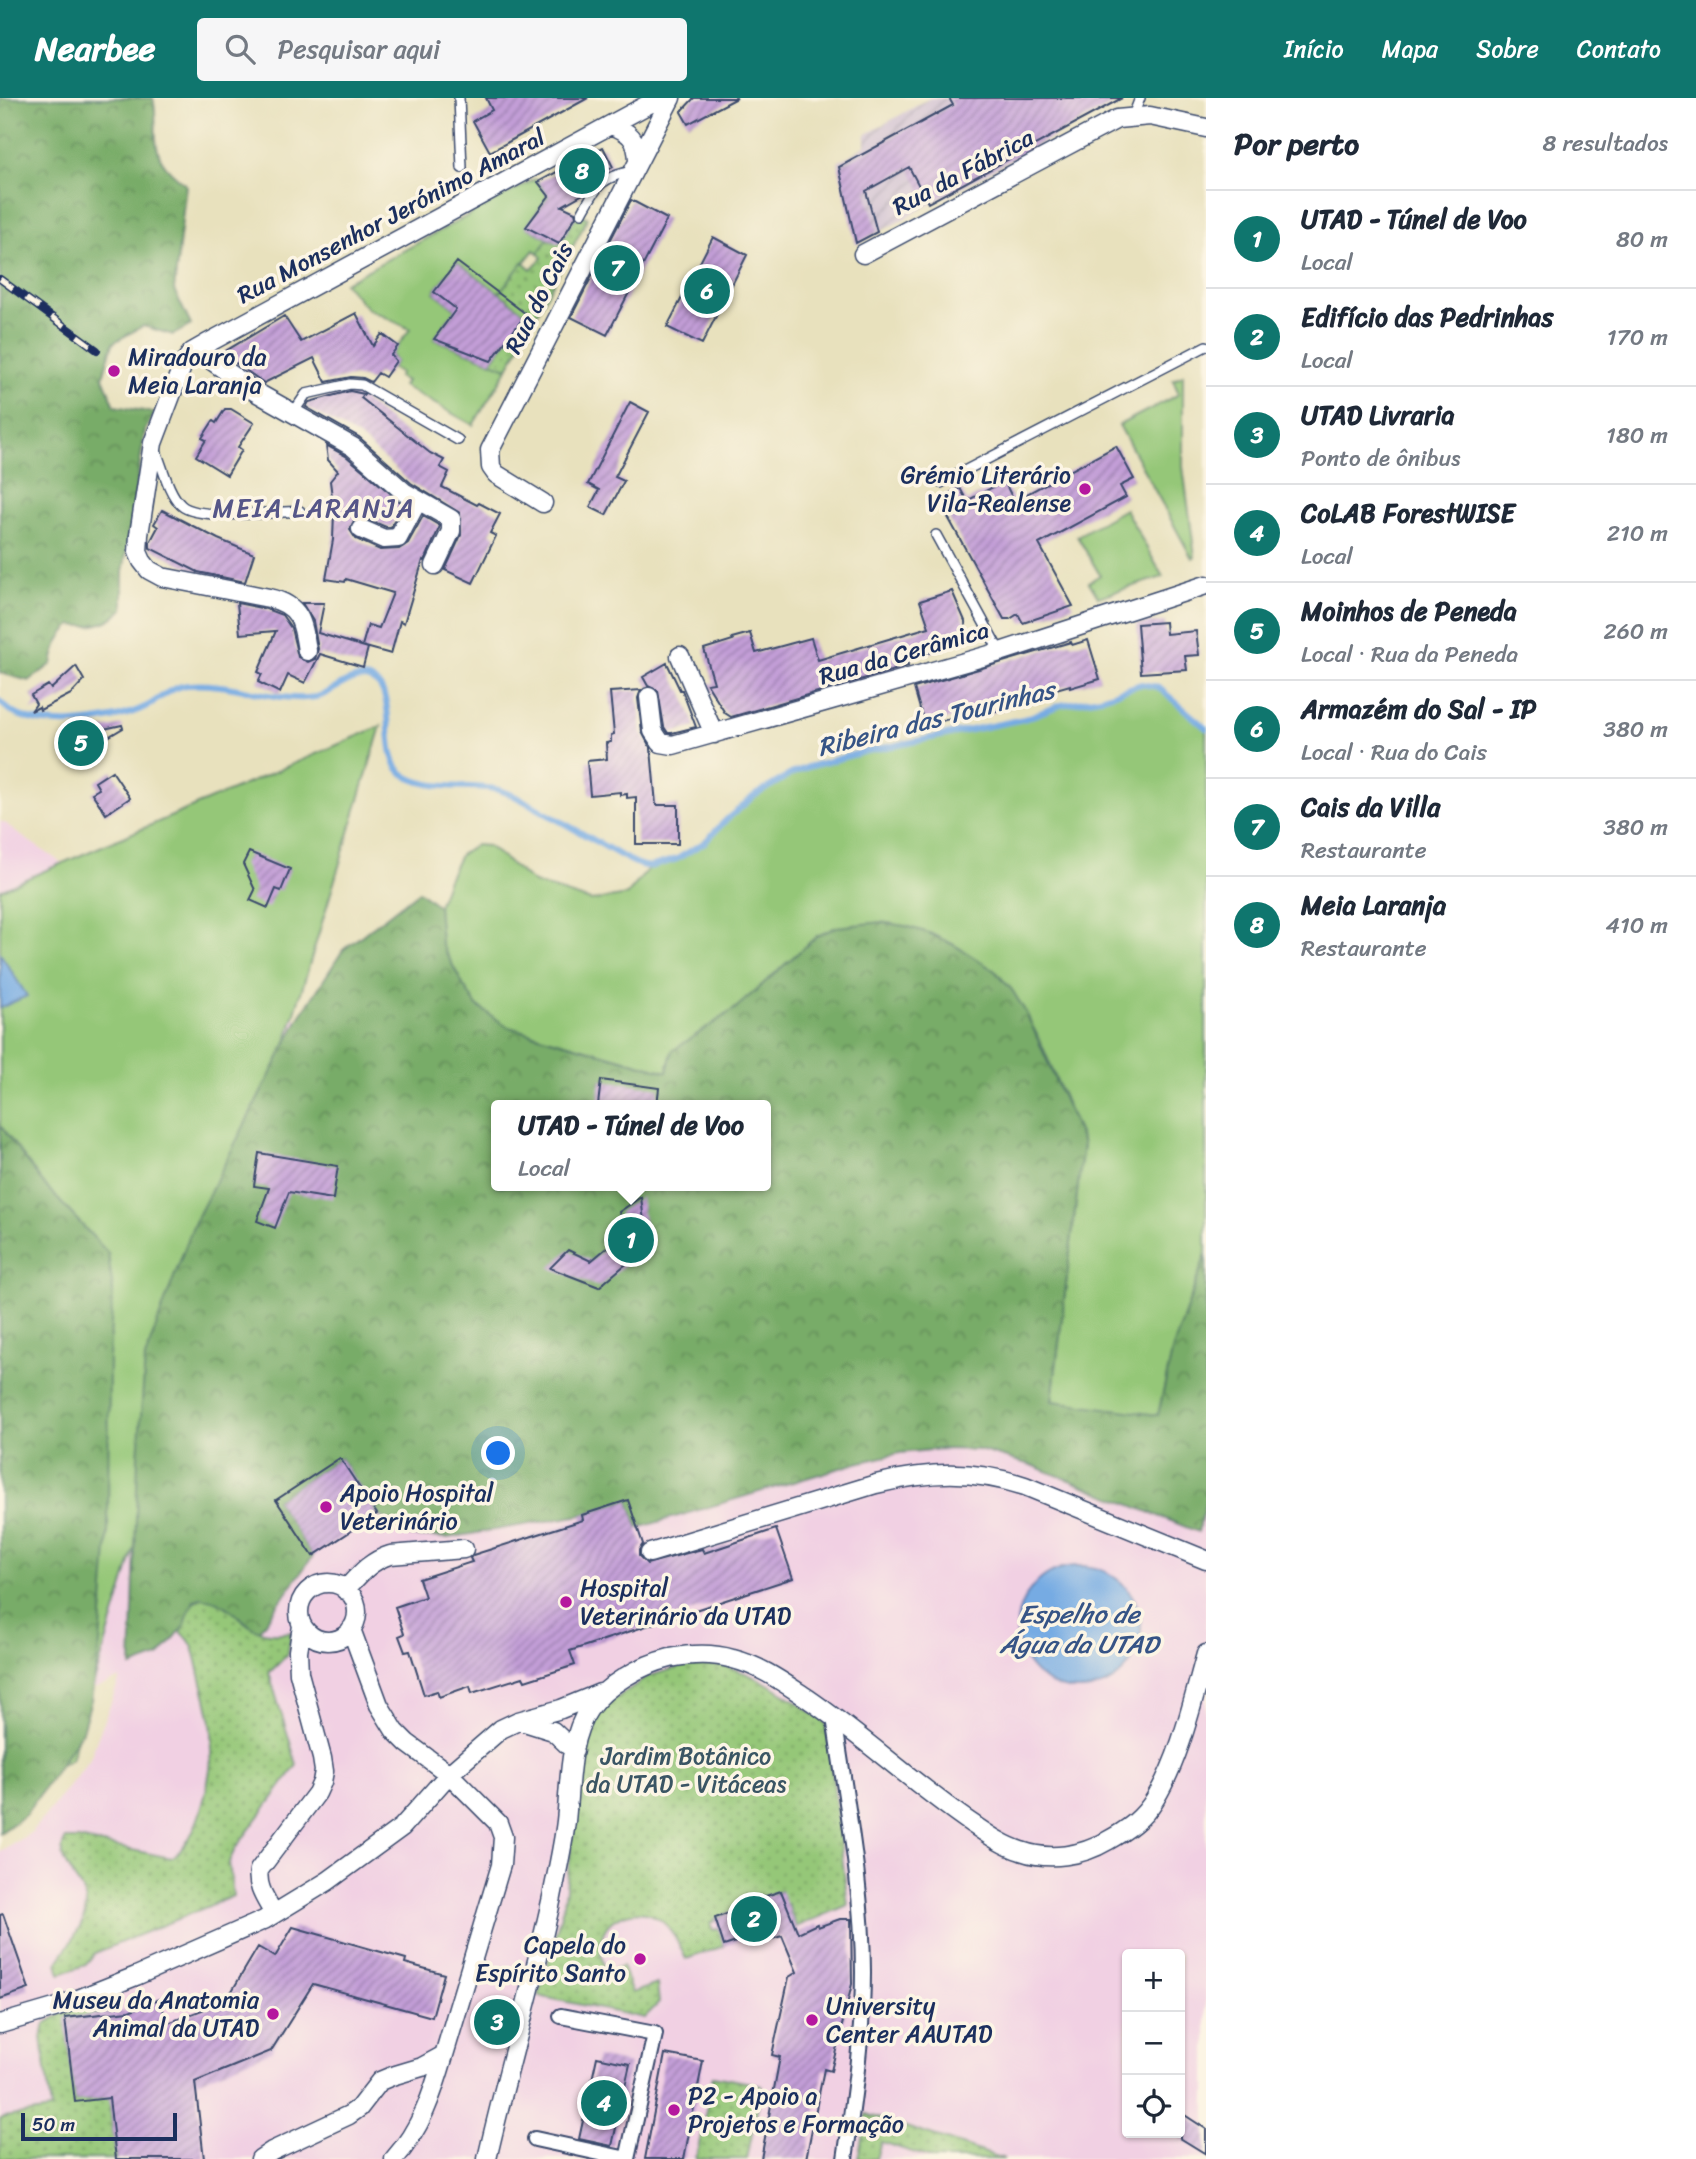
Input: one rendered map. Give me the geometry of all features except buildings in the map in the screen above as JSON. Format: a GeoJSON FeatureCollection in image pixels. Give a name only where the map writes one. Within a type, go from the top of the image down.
{"type":"FeatureCollection","features":[{"type":"Feature","properties":{"kind":"street","name":"Rua Monsenhor Jerónimo Amaral"},"geometry":{"type":"LineString","coordinates":[[191,355],[660,98]]}},
{"type":"Feature","properties":{"kind":"street","name":"Rua do Cais"},"geometry":{"type":"LineString","coordinates":[[543,503],[496,474],[491,467],[490,450],[671,98]]}},
{"type":"Feature","properties":{"kind":"street","name":"Rua da Fábrica"},"geometry":{"type":"LineString","coordinates":[[863,254],[1117,119],[1133,116],[1158,117],[1206,128]]}},
{"type":"Feature","properties":{"kind":"street"},"geometry":{"type":"LineString","coordinates":[[611,125],[632,136],[638,149],[635,166]]}},
{"type":"Feature","properties":{"kind":"street"},"geometry":{"type":"LineString","coordinates":[[307,650],[301,618],[281,601],[172,580],[158,575],[145,565],[138,552],[153,443],[191,355],[353,447],[392,482],[446,515],[452,522],[451,531],[435,565]]}},
{"type":"Feature","properties":{"kind":"street"},"geometry":{"type":"LineString","coordinates":[[361,529],[384,539],[398,538],[418,500]]}},
{"type":"Feature","properties":{"kind":"street","name":"Rua da Cerâmica"},"geometry":{"type":"LineString","coordinates":[[649,697],[653,732],[661,743],[673,745],[1000,652],[1206,585]]}},
{"type":"Feature","properties":{"kind":"street"},"geometry":{"type":"LineString","coordinates":[[680,656],[714,734]]}},
{"type":"Feature","properties":{"kind":"street"},"geometry":{"type":"LineString","coordinates":[[650,1553],[876,1484],[914,1476],[964,1472],[1003,1479],[1035,1490],[1206,1560]]}},
{"type":"Feature","properties":{"kind":"street"},"geometry":{"type":"LineString","coordinates":[[345,1590],[372,1562],[380,1558],[464,1549]]}},
{"type":"Feature","properties":{"kind":"street"},"geometry":{"type":"LineString","coordinates":[[327,1584],[345,1590],[356,1605],[351,1629],[342,1637],[324,1641],[308,1634],[299,1617],[299,1607],[309,1591],[327,1584]]}},
{"type":"Feature","properties":{"kind":"street"},"geometry":{"type":"LineString","coordinates":[[274,1914],[260,1890],[257,1880],[259,1870],[317,1793],[324,1771],[299,1673],[298,1651],[303,1626]]}},
{"type":"Feature","properties":{"kind":"street"},"geometry":{"type":"LineString","coordinates":[[351,1629],[386,1718],[407,1743],[449,1774],[498,1823],[503,1845],[501,1865],[434,2089],[416,2130],[394,2159]]}},
{"type":"Feature","properties":{"kind":"street"},"geometry":{"type":"LineString","coordinates":[[487,2159],[552,1895],[565,1826],[574,1751],[584,1718],[608,1690],[635,1672],[659,1661],[687,1656],[718,1656],[749,1664],[834,1717],[948,1807],[995,1839],[1021,1852],[1069,1856],[1097,1847],[1124,1831],[1142,1817],[1156,1797],[1186,1724],[1206,1654]]}},
{"type":"Feature","properties":{"kind":"street"},"geometry":{"type":"LineString","coordinates":[[0,2024],[58,2007],[136,1976],[274,1914],[328,1881],[383,1842],[411,1818],[449,1774],[494,1733],[518,1721],[561,1709],[608,1690]]}},
{"type":"Feature","properties":{"kind":"street"},"geometry":{"type":"LineString","coordinates":[[834,1717],[859,1903],[863,1972],[845,2159]]}},
{"type":"Feature","properties":{"kind":"street"},"geometry":{"type":"LineString","coordinates":[[518,1721],[553,1731],[574,1751]]}},
{"type":"Feature","properties":{"kind":"street"},"geometry":{"type":"LineString","coordinates":[[536,2140],[627,2159],[655,2034],[561,2016]]}},
{"type":"Feature","properties":{"kind":"street"},"geometry":{"type":"LineString","coordinates":[[260,2159],[349,2115],[359,2108],[380,2081],[422,2067],[444,2055]]}},
{"type":"Feature","properties":{"kind":"lane"},"geometry":{"type":"LineString","coordinates":[[459,98],[462,168]]}},
{"type":"Feature","properties":{"kind":"lane"},"geometry":{"type":"LineString","coordinates":[[1133,116],[1140,98]]}},
{"type":"Feature","properties":{"kind":"lane"},"geometry":{"type":"LineString","coordinates":[[582,213],[603,180],[635,166]]}},
{"type":"Feature","properties":{"kind":"lane"},"geometry":{"type":"LineString","coordinates":[[941,483],[1206,346]]}},
{"type":"Feature","properties":{"kind":"lane"},"geometry":{"type":"LineString","coordinates":[[293,413],[306,394],[350,384],[362,385],[458,440]]}},
{"type":"Feature","properties":{"kind":"lane"},"geometry":{"type":"LineString","coordinates":[[153,443],[176,498],[190,511],[207,514],[300,511]]}},
{"type":"Feature","properties":{"kind":"lane"},"geometry":{"type":"LineString","coordinates":[[936,535],[1000,652]]}},
{"type":"Feature","properties":{"kind":"shaded area"},"geometry":{"type":"Polygon","coordinates":[[[930,98],[1125,98],[856,245],[838,162],[865,146],[865,135],[930,98]]]}},
{"type":"Feature","properties":{"kind":"shaded area"},"geometry":{"type":"Polygon","coordinates":[[[0,821],[298,1020],[343,950],[463,985],[477,1006],[672,1051],[754,993],[929,933],[954,945],[1012,1452],[1206,1448],[1206,2159],[0,2159],[0,1852],[32,1832],[89,1761],[120,1678],[97,1688],[83,1689],[0,1114],[0,821]]]}},
{"type":"Feature","properties":{"kind":"green space"},"geometry":{"type":"Polygon","coordinates":[[[0,98],[153,98],[160,158],[186,185],[174,290],[191,325],[173,335],[143,326],[113,343],[103,377],[115,406],[155,413],[145,430],[123,573],[123,609],[100,623],[72,625],[58,643],[52,664],[29,681],[0,673],[0,98]]]}},
{"type":"Feature","properties":{"kind":"green space"},"geometry":{"type":"Polygon","coordinates":[[[535,179],[549,195],[527,227],[548,239],[538,253],[534,250],[499,293],[457,262],[434,292],[456,309],[434,339],[508,368],[473,425],[403,386],[406,381],[398,377],[400,373],[391,368],[396,361],[391,355],[410,329],[368,309],[344,283],[535,179]]]}},
{"type":"Feature","properties":{"kind":"green space"},"geometry":{"type":"Polygon","coordinates":[[[578,213],[588,218],[508,368],[491,362],[526,314],[499,293],[523,262],[531,269],[542,258],[538,253],[548,239],[559,244],[578,213]]]}},
{"type":"Feature","properties":{"kind":"green space"},"geometry":{"type":"Polygon","coordinates":[[[1183,375],[1183,467],[1195,557],[1192,558],[1119,425],[1179,394],[1173,380],[1183,375]]]}},
{"type":"Feature","properties":{"kind":"green space"},"geometry":{"type":"Polygon","coordinates":[[[1125,509],[1163,577],[1098,597],[1089,582],[1100,575],[1077,536],[1125,509]]]}},
{"type":"Feature","properties":{"kind":"green space"},"geometry":{"type":"Polygon","coordinates":[[[1141,684],[1158,687],[1206,728],[1206,1254],[1173,1348],[1158,1416],[1052,1401],[1083,1144],[1040,1040],[1012,990],[995,971],[929,933],[817,936],[736,1008],[673,1051],[667,1072],[508,1027],[477,1006],[441,943],[438,906],[460,855],[476,845],[488,846],[534,883],[591,901],[627,895],[650,867],[663,865],[693,850],[754,796],[808,767],[863,752],[1024,719],[1061,705],[1100,698],[1141,684]]]}},
{"type":"Feature","properties":{"kind":"green space"},"geometry":{"type":"Polygon","coordinates":[[[381,726],[71,1759],[0,1800],[0,890],[381,726]]]}},
{"type":"Feature","properties":{"kind":"green space"},"geometry":{"type":"Polygon","coordinates":[[[419,891],[438,906],[441,943],[477,1006],[508,1027],[667,1072],[672,1051],[736,1008],[817,936],[836,927],[881,922],[929,933],[954,945],[995,971],[1012,990],[1027,1014],[1083,1144],[1052,1401],[1158,1415],[1173,1348],[1206,1254],[1206,1500],[1198,1532],[1034,1466],[979,1450],[942,1449],[900,1453],[857,1463],[638,1528],[628,1500],[582,1515],[448,1538],[410,1536],[377,1514],[340,1458],[276,1500],[313,1556],[258,1632],[227,1607],[201,1598],[194,1600],[185,1625],[159,1657],[131,1667],[138,1458],[145,1358],[193,1226],[298,1020],[343,950],[419,891]]]}},
{"type":"Feature","properties":{"kind":"green space"},"geometry":{"type":"Polygon","coordinates":[[[0,1125],[43,1183],[108,1253],[113,1290],[109,1358],[108,1535],[100,1644],[91,1700],[82,1731],[48,1783],[25,1815],[0,1833],[0,1125]]]}},
{"type":"Feature","properties":{"kind":"green space"},"geometry":{"type":"Polygon","coordinates":[[[201,1598],[226,1606],[260,1631],[291,1632],[288,1654],[269,1673],[297,1765],[235,1849],[229,1862],[233,1896],[95,1953],[85,1965],[60,1974],[57,1963],[80,1927],[86,1904],[80,1887],[65,1864],[63,1847],[66,1839],[78,1839],[171,1858],[182,1849],[198,1819],[208,1783],[212,1748],[211,1726],[194,1651],[181,1632],[193,1604],[201,1598]]]}},
{"type":"Feature","properties":{"kind":"green space","name":"Jardim Botânico da UTAD - Vitáceas"},"geometry":{"type":"Polygon","coordinates":[[[719,1665],[762,1681],[826,1723],[848,1905],[796,1927],[780,1891],[763,1897],[764,1901],[715,1918],[716,1920],[710,1923],[713,1930],[719,1929],[724,1946],[686,1959],[671,1932],[659,1919],[644,1913],[627,1914],[613,1921],[603,1934],[602,1958],[605,1972],[622,1966],[632,1993],[657,1984],[659,2003],[644,2018],[538,1996],[564,1904],[576,1811],[594,1723],[609,1703],[649,1676],[683,1666],[719,1665]]]}},
{"type":"Feature","properties":{"kind":"green space"},"geometry":{"type":"Polygon","coordinates":[[[103,1998],[118,2012],[66,2018],[75,2102],[109,2098],[116,2159],[0,2159],[0,2120],[4,2117],[51,2110],[42,2037],[45,2024],[65,2012],[103,1998]]]}},
{"type":"Feature","properties":{"kind":"green space"},"geometry":{"type":"Polygon","coordinates":[[[713,2076],[762,2085],[747,2159],[696,2159],[713,2076]]]}},
{"type":"Feature","properties":{"kind":"green space"},"geometry":{"type":"Polygon","coordinates":[[[866,2114],[1004,2159],[934,2159],[881,2142],[876,2159],[858,2159],[866,2114]]]}},
{"type":"Feature","properties":{"kind":"water"},"geometry":{"type":"Polygon","coordinates":[[[0,953],[27,996],[0,1008],[0,953]]]}},
{"type":"Feature","properties":{"kind":"water","name":"Espelho de Água da UTAD"},"geometry":{"type":"Polygon","coordinates":[[[1079,1566],[1103,1571],[1123,1584],[1136,1604],[1141,1628],[1136,1652],[1123,1672],[1103,1685],[1079,1690],[1055,1685],[1035,1672],[1022,1652],[1017,1628],[1022,1604],[1035,1584],[1055,1571],[1079,1566]]]}},
{"type":"Feature","properties":{"kind":"waterway","name":"Ribeira das Tourinhas"},"geometry":{"type":"LineString","coordinates":[[0,701],[12,712],[28,719],[91,722],[130,713],[175,688],[187,685],[202,684],[307,698],[322,695],[354,679],[374,681],[382,690],[386,702],[394,762],[401,772],[411,779],[435,785],[488,788],[505,792],[625,858],[650,867],[677,859],[705,842],[754,796],[791,774],[863,752],[1024,719],[1061,705],[1100,698],[1141,684],[1158,687],[1206,728]]}},
{"type":"Feature","properties":{"kind":"railway"},"geometry":{"type":"LineString","coordinates":[[0,279],[97,350]]}},
{"type":"Feature","properties":{"kind":"place","name":"Meia Laranja"},"geometry":{"type":"Point","coordinates":[582,171]}},
{"type":"Feature","properties":{"kind":"place","name":"Cais da Villa"},"geometry":{"type":"Point","coordinates":[617,268]}},
{"type":"Feature","properties":{"kind":"place","name":"Armazém do Sal - IP"},"geometry":{"type":"Point","coordinates":[707,291]}},
{"type":"Feature","properties":{"kind":"place","name":"Miradouro da Meia Laranja"},"geometry":{"type":"Point","coordinates":[114,371]}},
{"type":"Feature","properties":{"kind":"place","name":"Grémio Literário Vila-Realense"},"geometry":{"type":"Point","coordinates":[1085,489]}},
{"type":"Feature","properties":{"kind":"place","name":"Moinhos de Peneda"},"geometry":{"type":"Point","coordinates":[81,743]}},
{"type":"Feature","properties":{"kind":"place","name":"UTAD - Túnel de Voo"},"geometry":{"type":"Point","coordinates":[631,1240]}},
{"type":"Feature","properties":{"kind":"place","name":"Apoio Hospital Veterinário"},"geometry":{"type":"Point","coordinates":[326,1507]}},
{"type":"Feature","properties":{"kind":"place","name":"Hospital Veterinário da UTAD"},"geometry":{"type":"Point","coordinates":[566,1602]}},
{"type":"Feature","properties":{"kind":"place","name":"Edifício das Pedrinhas"},"geometry":{"type":"Point","coordinates":[754,1919]}},
{"type":"Feature","properties":{"kind":"place","name":"Capela do Espírito Santo"},"geometry":{"type":"Point","coordinates":[640,1959]}},
{"type":"Feature","properties":{"kind":"place","name":"Museu da Anatomia Animal da UTAD"},"geometry":{"type":"Point","coordinates":[273,2014]}},
{"type":"Feature","properties":{"kind":"place","name":"University Center AAUTAD"},"geometry":{"type":"Point","coordinates":[812,2020]}},
{"type":"Feature","properties":{"kind":"place","name":"UTAD Livraria"},"geometry":{"type":"Point","coordinates":[497,2022]}},
{"type":"Feature","properties":{"kind":"place","name":"CoLAB ForestWISE"},"geometry":{"type":"Point","coordinates":[604,2103]}},
{"type":"Feature","properties":{"kind":"place","name":"P2 - Apoio a Projetos e Formação"},"geometry":{"type":"Point","coordinates":[674,2110]}},
{"type":"Feature","properties":{"kind":"district","name":"MEIA LARANJA"},"geometry":{"type":"Point","coordinates":[314,508]}}]}
